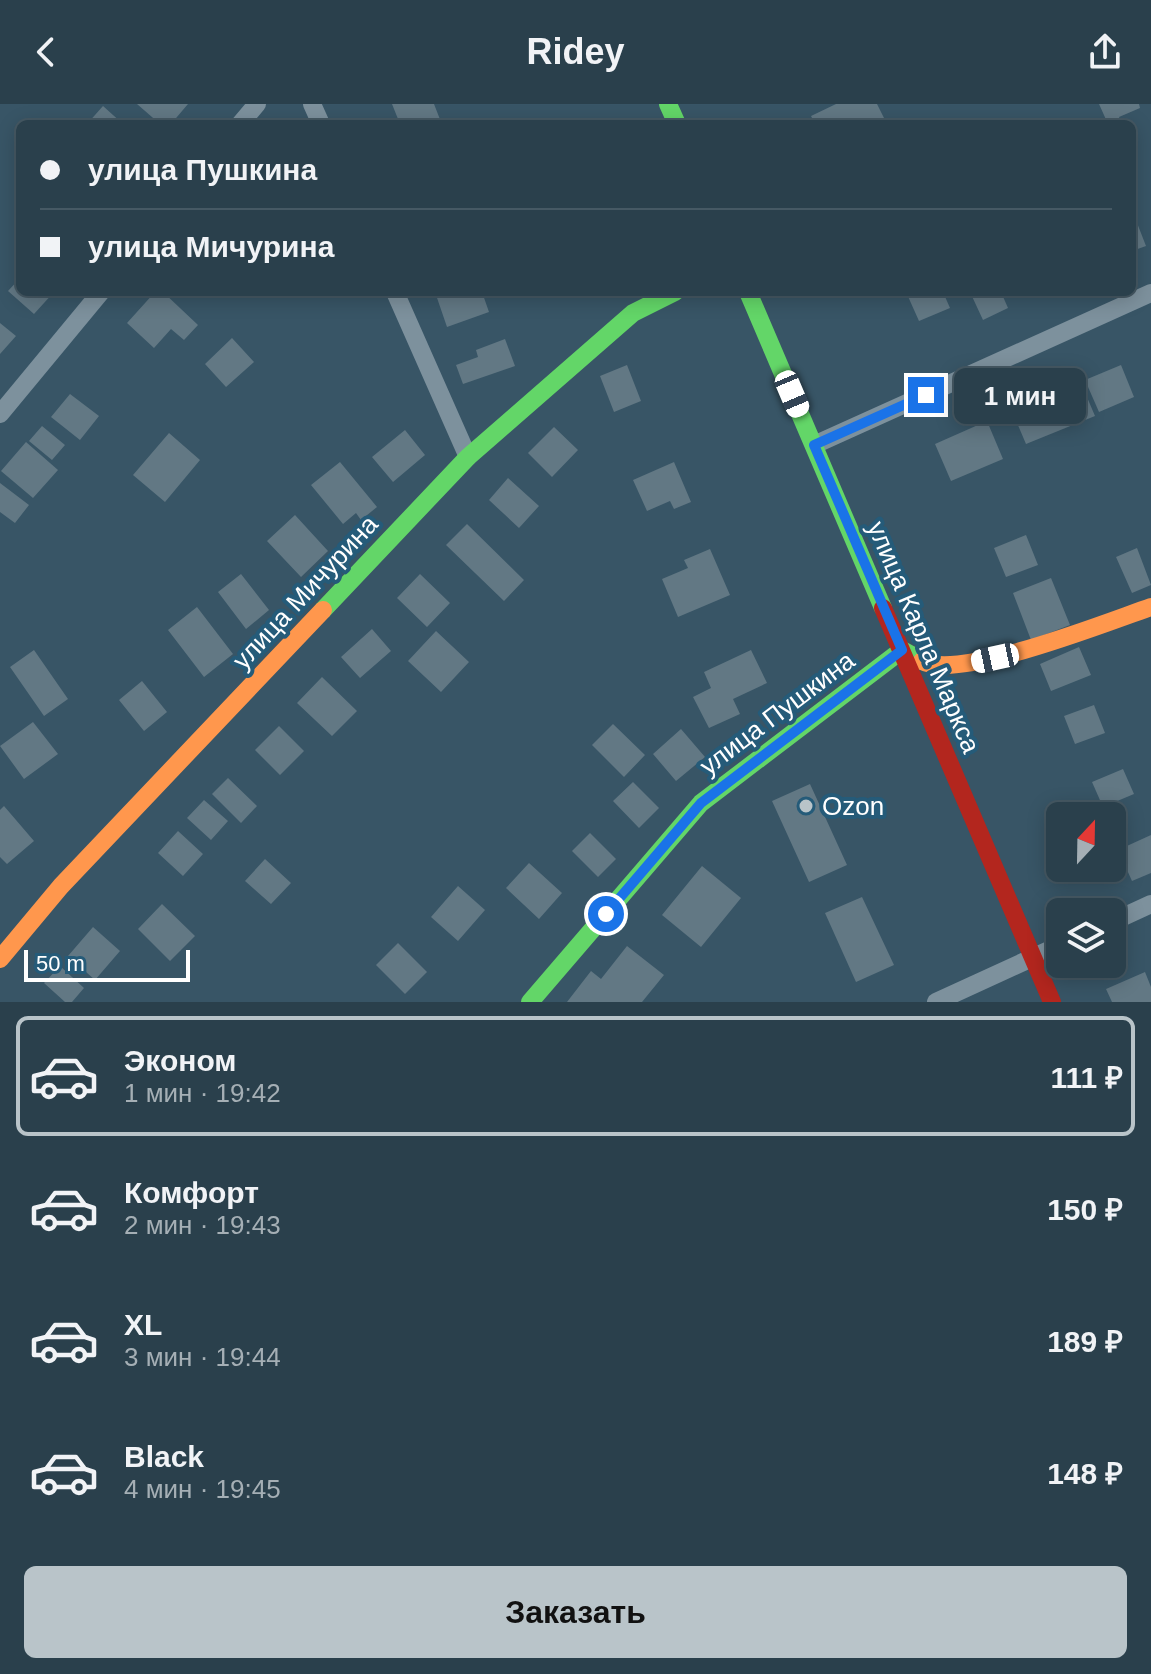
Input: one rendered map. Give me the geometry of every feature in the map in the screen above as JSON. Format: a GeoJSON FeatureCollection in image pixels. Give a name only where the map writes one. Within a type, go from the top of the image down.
{"type":"FeatureCollection","features":[{"type":"Feature","properties":{"kind":"street"},"geometry":{"type":"LineString","coordinates":[[243,120],[257,104]]}},
{"type":"Feature","properties":{"kind":"street"},"geometry":{"type":"LineString","coordinates":[[814,445],[1151,293]]}},
{"type":"Feature","properties":{"kind":"street"},"geometry":{"type":"LineString","coordinates":[[0,414],[98,296]]}},
{"type":"Feature","properties":{"kind":"street"},"geometry":{"type":"LineString","coordinates":[[397,296],[468,457]]}},
{"type":"Feature","properties":{"kind":"street","name":"улица Мичурина"},"geometry":{"type":"LineString","coordinates":[[0,959],[61,886],[468,457],[633,313],[667,296]]}},
{"type":"Feature","properties":{"kind":"street","name":"улица Карла Маркса"},"geometry":{"type":"LineString","coordinates":[[750,296],[1052,1002]]}},
{"type":"Feature","properties":{"kind":"street"},"geometry":{"type":"LineString","coordinates":[[902,650],[930,665],[974,662],[1015,654],[1151,607]]}},
{"type":"Feature","properties":{"kind":"street","name":"улица Пушкина"},"geometry":{"type":"LineString","coordinates":[[530,1002],[701,803],[902,650]]}},
{"type":"Feature","properties":{"kind":"street"},"geometry":{"type":"LineString","coordinates":[[1126,916],[1151,904]]}},
{"type":"Feature","properties":{"kind":"street"},"geometry":{"type":"LineString","coordinates":[[936,1002],[1046,951]]}},
{"type":"Feature","properties":{"kind":"building"},"geometry":{"type":"Polygon","coordinates":[[[137,104],[188,104],[174,120],[155,120],[137,104]]]}},
{"type":"Feature","properties":{"kind":"building"},"geometry":{"type":"Polygon","coordinates":[[[392,104],[434,104],[440,120],[398,120],[392,104]]]}},
{"type":"Feature","properties":{"kind":"building"},"geometry":{"type":"Polygon","coordinates":[[[836,104],[877,104],[885,120],[813,120],[811,116],[836,104]]]}},
{"type":"Feature","properties":{"kind":"building"},"geometry":{"type":"Polygon","coordinates":[[[1099,104],[1139,104],[1140,108],[1119,117],[1120,120],[1106,120],[1099,104]]]}},
{"type":"Feature","properties":{"kind":"building"},"geometry":{"type":"Polygon","coordinates":[[[103,106],[119,120],[91,120],[103,106]]]}},
{"type":"Feature","properties":{"kind":"building"},"geometry":{"type":"Polygon","coordinates":[[[1136,220],[1146,246],[1136,250],[1136,220]]]}},
{"type":"Feature","properties":{"kind":"building"},"geometry":{"type":"Polygon","coordinates":[[[16,282],[16,296],[50,296],[34,314],[8,291],[16,282]]]}},
{"type":"Feature","properties":{"kind":"building"},"geometry":{"type":"Polygon","coordinates":[[[151,296],[167,296],[198,325],[184,340],[171,329],[154,348],[127,323],[151,296]]]}},
{"type":"Feature","properties":{"kind":"building"},"geometry":{"type":"Polygon","coordinates":[[[436,296],[483,296],[489,312],[447,327],[436,296]]]}},
{"type":"Feature","properties":{"kind":"building"},"geometry":{"type":"Polygon","coordinates":[[[908,296],[945,296],[950,308],[919,321],[908,296]]]}},
{"type":"Feature","properties":{"kind":"building"},"geometry":{"type":"Polygon","coordinates":[[[972,296],[1003,296],[1008,308],[983,320],[972,296]]]}},
{"type":"Feature","properties":{"kind":"building"},"geometry":{"type":"Polygon","coordinates":[[[0,323],[16,336],[0,354],[0,323]]]}},
{"type":"Feature","properties":{"kind":"building"},"geometry":{"type":"Polygon","coordinates":[[[232,338],[254,362],[226,387],[205,364],[232,338]]]}},
{"type":"Feature","properties":{"kind":"building"},"geometry":{"type":"Polygon","coordinates":[[[505,339],[515,366],[463,384],[456,365],[478,357],[476,350],[505,339]]]}},
{"type":"Feature","properties":{"kind":"building"},"geometry":{"type":"Polygon","coordinates":[[[627,365],[641,401],[614,412],[600,376],[627,365]]]}},
{"type":"Feature","properties":{"kind":"building"},"geometry":{"type":"Polygon","coordinates":[[[1121,365],[1134,397],[1099,412],[1085,380],[1121,365]]]}},
{"type":"Feature","properties":{"kind":"building"},"geometry":{"type":"Polygon","coordinates":[[[1081,383],[1095,416],[1026,444],[1012,411],[1081,383]]]}},
{"type":"Feature","properties":{"kind":"building"},"geometry":{"type":"Polygon","coordinates":[[[70,394],[99,416],[80,440],[51,417],[70,394]]]}},
{"type":"Feature","properties":{"kind":"building"},"geometry":{"type":"Polygon","coordinates":[[[987,421],[1003,459],[951,481],[935,444],[987,421]]]}},
{"type":"Feature","properties":{"kind":"building"},"geometry":{"type":"Polygon","coordinates":[[[42,426],[65,445],[52,460],[29,441],[42,426]]]}},
{"type":"Feature","properties":{"kind":"building"},"geometry":{"type":"Polygon","coordinates":[[[554,427],[578,450],[552,477],[528,453],[554,427]]]}},
{"type":"Feature","properties":{"kind":"building"},"geometry":{"type":"Polygon","coordinates":[[[405,430],[425,455],[393,482],[372,457],[405,430]]]}},
{"type":"Feature","properties":{"kind":"building"},"geometry":{"type":"Polygon","coordinates":[[[169,433],[200,460],[165,502],[133,475],[169,433]]]}},
{"type":"Feature","properties":{"kind":"building"},"geometry":{"type":"Polygon","coordinates":[[[26,442],[58,470],[33,498],[1,471],[26,442]]]}},
{"type":"Feature","properties":{"kind":"building"},"geometry":{"type":"Polygon","coordinates":[[[340,462],[377,507],[361,520],[356,513],[343,524],[311,485],[340,462]]]}},
{"type":"Feature","properties":{"kind":"building"},"geometry":{"type":"Polygon","coordinates":[[[674,462],[691,502],[674,509],[670,501],[647,511],[633,480],[674,462]]]}},
{"type":"Feature","properties":{"kind":"building"},"geometry":{"type":"Polygon","coordinates":[[[508,478],[539,506],[519,528],[489,500],[508,478]]]}},
{"type":"Feature","properties":{"kind":"building"},"geometry":{"type":"Polygon","coordinates":[[[0,483],[29,505],[15,523],[0,512],[0,483]]]}},
{"type":"Feature","properties":{"kind":"building"},"geometry":{"type":"Polygon","coordinates":[[[295,515],[328,551],[301,577],[267,541],[295,515]]]}},
{"type":"Feature","properties":{"kind":"building"},"geometry":{"type":"Polygon","coordinates":[[[467,524],[524,580],[504,601],[446,545],[467,524]]]}},
{"type":"Feature","properties":{"kind":"building"},"geometry":{"type":"Polygon","coordinates":[[[1026,535],[1038,565],[1006,577],[994,548],[1026,535]]]}},
{"type":"Feature","properties":{"kind":"building"},"geometry":{"type":"Polygon","coordinates":[[[1137,548],[1151,585],[1132,593],[1116,557],[1137,548]]]}},
{"type":"Feature","properties":{"kind":"building"},"geometry":{"type":"Polygon","coordinates":[[[710,549],[730,595],[678,617],[662,579],[688,568],[684,560],[710,549]]]}},
{"type":"Feature","properties":{"kind":"building"},"geometry":{"type":"Polygon","coordinates":[[[241,574],[269,610],[246,629],[218,592],[241,574]]]}},
{"type":"Feature","properties":{"kind":"building"},"geometry":{"type":"Polygon","coordinates":[[[420,574],[450,603],[427,627],[397,598],[420,574]]]}},
{"type":"Feature","properties":{"kind":"building"},"geometry":{"type":"Polygon","coordinates":[[[1051,578],[1070,625],[1031,640],[1013,593],[1051,578]]]}},
{"type":"Feature","properties":{"kind":"building"},"geometry":{"type":"Polygon","coordinates":[[[197,607],[233,654],[204,677],[168,630],[197,607]]]}},
{"type":"Feature","properties":{"kind":"building"},"geometry":{"type":"Polygon","coordinates":[[[372,629],[391,651],[360,678],[341,657],[372,629]]]}},
{"type":"Feature","properties":{"kind":"building"},"geometry":{"type":"Polygon","coordinates":[[[436,631],[469,662],[441,692],[408,661],[436,631]]]}},
{"type":"Feature","properties":{"kind":"building"},"geometry":{"type":"Polygon","coordinates":[[[1079,647],[1091,675],[1051,691],[1040,664],[1079,647]]]}},
{"type":"Feature","properties":{"kind":"building"},"geometry":{"type":"Polygon","coordinates":[[[34,650],[68,699],[44,716],[10,667],[34,650]]]}},
{"type":"Feature","properties":{"kind":"building"},"geometry":{"type":"Polygon","coordinates":[[[751,650],[767,683],[733,699],[740,714],[709,728],[693,697],[711,688],[704,672],[751,650]]]}},
{"type":"Feature","properties":{"kind":"building"},"geometry":{"type":"Polygon","coordinates":[[[322,677],[357,711],[332,736],[297,703],[322,677]]]}},
{"type":"Feature","properties":{"kind":"building"},"geometry":{"type":"Polygon","coordinates":[[[142,681],[167,712],[144,731],[119,700],[142,681]]]}},
{"type":"Feature","properties":{"kind":"building"},"geometry":{"type":"Polygon","coordinates":[[[1094,705],[1105,733],[1075,744],[1064,716],[1094,705]]]}},
{"type":"Feature","properties":{"kind":"building"},"geometry":{"type":"Polygon","coordinates":[[[33,722],[58,754],[24,779],[0,746],[33,722]]]}},
{"type":"Feature","properties":{"kind":"building"},"geometry":{"type":"Polygon","coordinates":[[[613,724],[645,755],[624,777],[592,745],[613,724]]]}},
{"type":"Feature","properties":{"kind":"building"},"geometry":{"type":"Polygon","coordinates":[[[279,726],[304,751],[280,775],[255,750],[279,726]]]}},
{"type":"Feature","properties":{"kind":"building"},"geometry":{"type":"Polygon","coordinates":[[[681,729],[705,757],[676,781],[653,754],[681,729]]]}},
{"type":"Feature","properties":{"kind":"building"},"geometry":{"type":"Polygon","coordinates":[[[1123,769],[1134,794],[1115,802],[1101,802],[1092,782],[1123,769]]]}},
{"type":"Feature","properties":{"kind":"building"},"geometry":{"type":"Polygon","coordinates":[[[228,778],[257,806],[241,823],[212,794],[228,778]]]}},
{"type":"Feature","properties":{"kind":"building"},"geometry":{"type":"Polygon","coordinates":[[[633,782],[659,808],[639,828],[613,801],[633,782]]]}},
{"type":"Feature","properties":{"kind":"building"},"geometry":{"type":"Polygon","coordinates":[[[810,784],[847,865],[809,882],[772,801],[810,784]]]}},
{"type":"Feature","properties":{"kind":"building"},"geometry":{"type":"Polygon","coordinates":[[[204,800],[228,821],[211,840],[187,818],[204,800]]]}},
{"type":"Feature","properties":{"kind":"building"},"geometry":{"type":"Polygon","coordinates":[[[4,806],[34,841],[7,864],[0,857],[0,810],[4,806]]]}},
{"type":"Feature","properties":{"kind":"building"},"geometry":{"type":"Polygon","coordinates":[[[178,831],[203,854],[183,876],[158,853],[178,831]]]}},
{"type":"Feature","properties":{"kind":"building"},"geometry":{"type":"Polygon","coordinates":[[[590,833],[616,859],[598,877],[572,851],[590,833]]]}},
{"type":"Feature","properties":{"kind":"building"},"geometry":{"type":"Polygon","coordinates":[[[1151,835],[1151,873],[1132,881],[1126,868],[1126,846],[1151,835]]]}},
{"type":"Feature","properties":{"kind":"building"},"geometry":{"type":"Polygon","coordinates":[[[265,859],[291,883],[271,904],[245,881],[265,859]]]}},
{"type":"Feature","properties":{"kind":"building"},"geometry":{"type":"Polygon","coordinates":[[[529,863],[562,893],[539,919],[506,888],[529,863]]]}},
{"type":"Feature","properties":{"kind":"building"},"geometry":{"type":"Polygon","coordinates":[[[702,866],[741,898],[701,947],[662,915],[702,866]]]}},
{"type":"Feature","properties":{"kind":"building"},"geometry":{"type":"Polygon","coordinates":[[[458,886],[485,910],[458,941],[431,917],[458,886]]]}},
{"type":"Feature","properties":{"kind":"building"},"geometry":{"type":"Polygon","coordinates":[[[862,897],[894,965],[856,982],[825,913],[862,897]]]}},
{"type":"Feature","properties":{"kind":"building"},"geometry":{"type":"Polygon","coordinates":[[[162,904],[195,936],[170,961],[138,929],[162,904]]]}},
{"type":"Feature","properties":{"kind":"building"},"geometry":{"type":"Polygon","coordinates":[[[93,927],[120,951],[95,980],[68,956],[93,927]]]}},
{"type":"Feature","properties":{"kind":"building"},"geometry":{"type":"Polygon","coordinates":[[[398,943],[427,972],[405,994],[376,965],[398,943]]]}},
{"type":"Feature","properties":{"kind":"building"},"geometry":{"type":"Polygon","coordinates":[[[627,946],[664,975],[642,1002],[567,1002],[591,971],[601,979],[627,946]]]}},
{"type":"Feature","properties":{"kind":"building"},"geometry":{"type":"Polygon","coordinates":[[[60,966],[84,988],[72,1002],[65,1002],[44,983],[60,966]]]}},
{"type":"Feature","properties":{"kind":"building"},"geometry":{"type":"Polygon","coordinates":[[[1145,972],[1151,987],[1151,1002],[1112,1002],[1106,989],[1145,972]]]}},
{"type":"Feature","properties":{"kind":"traffic: fast"},"geometry":{"type":"LineString","coordinates":[[668,104],[675,120]]}},
{"type":"Feature","properties":{"kind":"traffic: fast"},"geometry":{"type":"LineString","coordinates":[[323,610],[468,457],[633,313],[667,296]]}},
{"type":"Feature","properties":{"kind":"traffic: fast"},"geometry":{"type":"LineString","coordinates":[[750,296],[883,608]]}},
{"type":"Feature","properties":{"kind":"traffic: fast"},"geometry":{"type":"LineString","coordinates":[[530,1002],[701,803],[902,650],[922,661]]}},
{"type":"Feature","properties":{"kind":"traffic: slow"},"geometry":{"type":"LineString","coordinates":[[922,661],[941,665],[1000,657],[1151,607]]}},
{"type":"Feature","properties":{"kind":"traffic: slow"},"geometry":{"type":"LineString","coordinates":[[0,959],[61,886],[323,610]]}},
{"type":"Feature","properties":{"kind":"traffic: jam"},"geometry":{"type":"LineString","coordinates":[[883,608],[1052,1002]]}},
{"type":"Feature","properties":{"kind":"place","name":"Ozon"},"geometry":{"type":"Point","coordinates":[806,806]}},
{"type":"Feature","properties":{"kind":"route"},"geometry":{"type":"LineString","coordinates":[[606,914],[701,803],[902,650],[814,445],[926,395]]}}]}
